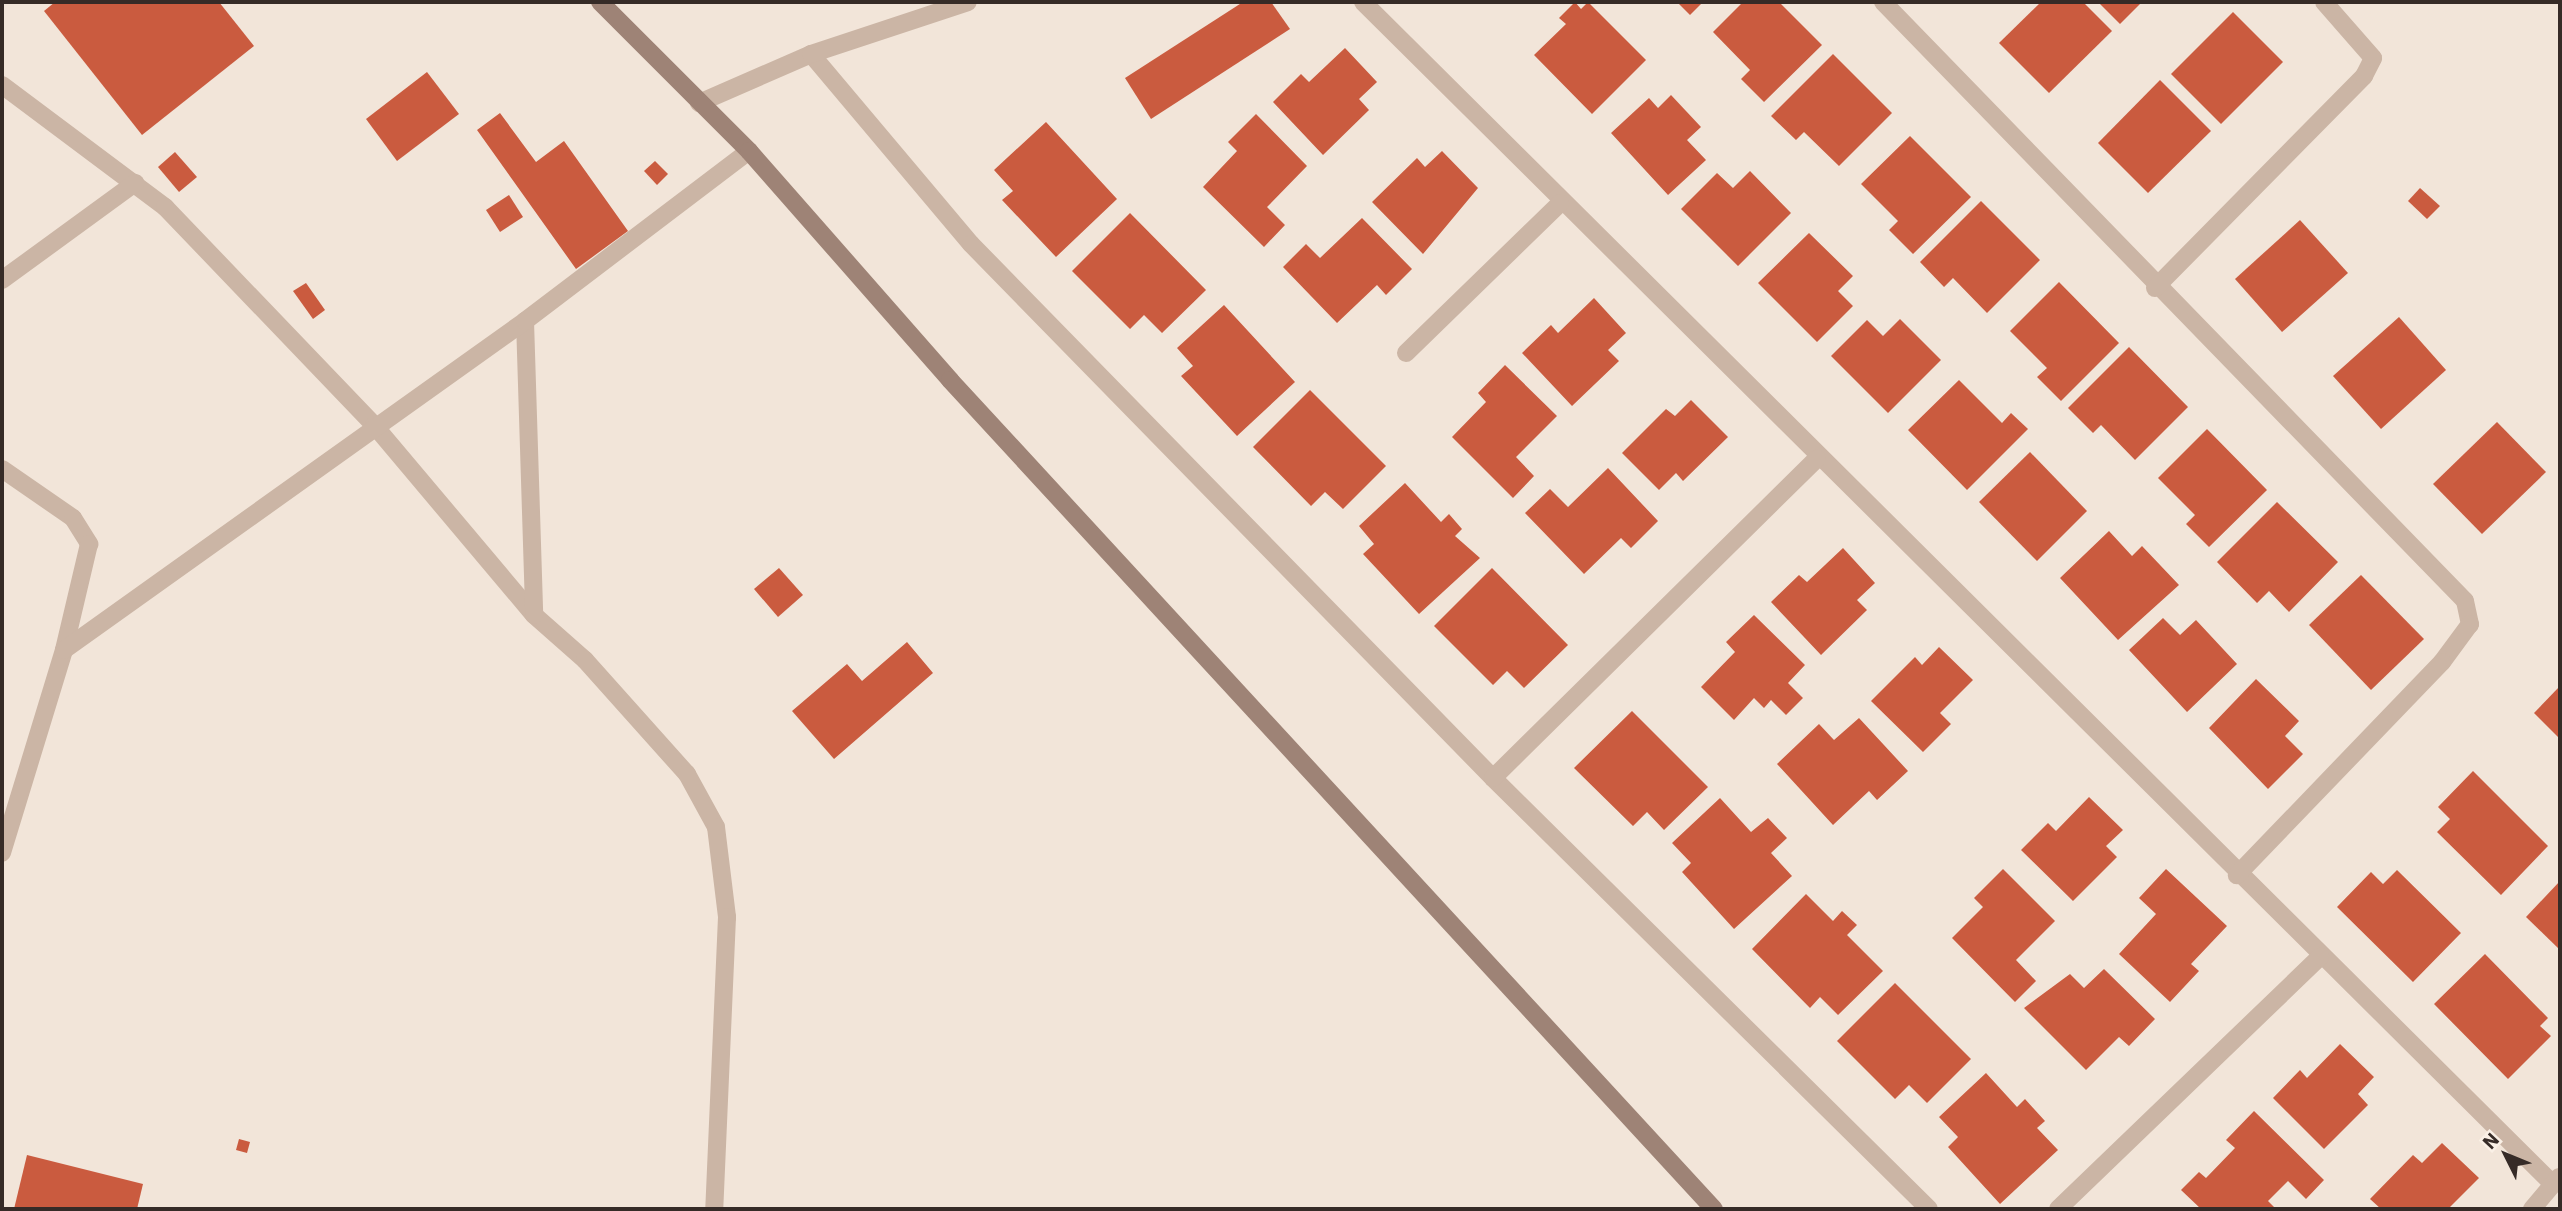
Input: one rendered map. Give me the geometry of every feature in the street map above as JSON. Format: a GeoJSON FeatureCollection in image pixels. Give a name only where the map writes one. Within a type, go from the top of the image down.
{"type":"FeatureCollection","features":[{"type":"Feature","properties":{"kind":"main road"},"geometry":{"type":"LineString","coordinates":[[600,2],[748,151],[950,380],[1714,1209]]}},
{"type":"Feature","properties":{"kind":"street"},"geometry":{"type":"LineString","coordinates":[[699,103],[811,54],[968,2]]}},
{"type":"Feature","properties":{"kind":"street"},"geometry":{"type":"LineString","coordinates":[[1363,2],[1560,203],[2320,957],[2557,1180],[2532,1209]]}},
{"type":"Feature","properties":{"kind":"street"},"geometry":{"type":"LineString","coordinates":[[1883,2],[2155,288],[2442,572],[2465,601],[2470,624],[2442,662],[2237,875]]}},
{"type":"Feature","properties":{"kind":"street"},"geometry":{"type":"LineString","coordinates":[[2155,288],[2364,76],[2373,58],[2324,2]]}},
{"type":"Feature","properties":{"kind":"street"},"geometry":{"type":"LineString","coordinates":[[811,54],[971,244],[1493,778],[1929,1209]]}},
{"type":"Feature","properties":{"kind":"street"},"geometry":{"type":"LineString","coordinates":[[2,85],[135,183],[374,425],[534,615],[585,660],[687,774],[716,827],[727,917],[714,1209]]}},
{"type":"Feature","properties":{"kind":"street"},"geometry":{"type":"LineString","coordinates":[[64,650],[374,425],[525,321],[748,151]]}},
{"type":"Feature","properties":{"kind":"street"},"geometry":{"type":"LineString","coordinates":[[2,281],[135,183]]}},
{"type":"Feature","properties":{"kind":"street"},"geometry":{"type":"LineString","coordinates":[[1406,353],[1560,203]]}},
{"type":"Feature","properties":{"kind":"street"},"geometry":{"type":"LineString","coordinates":[[525,321],[534,615]]}},
{"type":"Feature","properties":{"kind":"street"},"geometry":{"type":"LineString","coordinates":[[1493,778],[1817,458]]}},
{"type":"Feature","properties":{"kind":"street"},"geometry":{"type":"LineString","coordinates":[[2,469],[73,518],[89,544],[64,650],[2,853]]}},
{"type":"Feature","properties":{"kind":"street"},"geometry":{"type":"LineString","coordinates":[[2059,1209],[2320,957]]}},
{"type":"Feature","properties":{"kind":"building"},"geometry":{"type":"Polygon","coordinates":[[[55,2],[219,2],[254,46],[142,135],[44,11],[55,2]]]}},
{"type":"Feature","properties":{"kind":"building"},"geometry":{"type":"Polygon","coordinates":[[[1243,2],[1271,2],[1290,29],[1151,119],[1125,78],[1243,2]]]}},
{"type":"Feature","properties":{"kind":"building"},"geometry":{"type":"Polygon","coordinates":[[[1575,2],[1581,9],[1588,2],[1646,60],[1592,114],[1534,55],[1566,24],[1559,18],[1575,2]]]}},
{"type":"Feature","properties":{"kind":"building"},"geometry":{"type":"Polygon","coordinates":[[[1677,2],[1703,2],[1690,15],[1677,2]]]}},
{"type":"Feature","properties":{"kind":"building"},"geometry":{"type":"Polygon","coordinates":[[[1743,2],[1779,2],[1822,45],[1764,102],[1741,79],[1750,70],[1713,32],[1743,2]]]}},
{"type":"Feature","properties":{"kind":"building"},"geometry":{"type":"Polygon","coordinates":[[[2041,2],[2083,2],[2112,31],[2049,93],[1999,43],[2041,2]]]}},
{"type":"Feature","properties":{"kind":"building"},"geometry":{"type":"Polygon","coordinates":[[[2098,2],[2142,2],[2120,24],[2098,2]]]}},
{"type":"Feature","properties":{"kind":"building"},"geometry":{"type":"Polygon","coordinates":[[[2233,12],[2283,62],[2221,124],[2171,74],[2233,12]]]}},
{"type":"Feature","properties":{"kind":"building"},"geometry":{"type":"Polygon","coordinates":[[[1345,48],[1377,82],[1359,99],[1369,110],[1323,155],[1273,102],[1301,74],[1309,82],[1345,48]]]}},
{"type":"Feature","properties":{"kind":"building"},"geometry":{"type":"Polygon","coordinates":[[[1833,54],[1892,113],[1839,166],[1804,132],[1796,140],[1771,116],[1833,54]]]}},
{"type":"Feature","properties":{"kind":"building"},"geometry":{"type":"Polygon","coordinates":[[[427,72],[459,114],[397,161],[366,119],[427,72]]]}},
{"type":"Feature","properties":{"kind":"building"},"geometry":{"type":"Polygon","coordinates":[[[2160,80],[2211,131],[2148,193],[2098,143],[2160,80]]]}},
{"type":"Feature","properties":{"kind":"building"},"geometry":{"type":"Polygon","coordinates":[[[1671,95],[1701,127],[1687,140],[1706,160],[1668,195],[1611,133],[1649,98],[1658,108],[1671,95]]]}},
{"type":"Feature","properties":{"kind":"building"},"geometry":{"type":"Polygon","coordinates":[[[500,113],[536,162],[564,141],[628,231],[576,269],[477,130],[500,113]]]}},
{"type":"Feature","properties":{"kind":"building"},"geometry":{"type":"Polygon","coordinates":[[[1256,114],[1307,166],[1267,207],[1285,225],[1264,247],[1203,187],[1237,151],[1228,142],[1256,114]]]}},
{"type":"Feature","properties":{"kind":"building"},"geometry":{"type":"Polygon","coordinates":[[[1046,122],[1117,199],[1056,257],[1002,200],[1013,191],[994,170],[1046,122]]]}},
{"type":"Feature","properties":{"kind":"building"},"geometry":{"type":"Polygon","coordinates":[[[1910,136],[1971,197],[1913,254],[1889,230],[1898,221],[1861,184],[1910,136]]]}},
{"type":"Feature","properties":{"kind":"building"},"geometry":{"type":"Polygon","coordinates":[[[1442,151],[1478,188],[1423,254],[1372,202],[1417,158],[1425,167],[1442,151]]]}},
{"type":"Feature","properties":{"kind":"building"},"geometry":{"type":"Polygon","coordinates":[[[175,152],[197,177],[179,192],[158,167],[175,152]]]}},
{"type":"Feature","properties":{"kind":"building"},"geometry":{"type":"Polygon","coordinates":[[[655,161],[668,174],[657,185],[644,171],[655,161]]]}},
{"type":"Feature","properties":{"kind":"building"},"geometry":{"type":"Polygon","coordinates":[[[1750,171],[1791,213],[1738,266],[1681,209],[1717,173],[1733,188],[1750,171]]]}},
{"type":"Feature","properties":{"kind":"building"},"geometry":{"type":"Polygon","coordinates":[[[2420,188],[2440,206],[2427,219],[2408,201],[2420,188]]]}},
{"type":"Feature","properties":{"kind":"building"},"geometry":{"type":"Polygon","coordinates":[[[509,195],[523,217],[500,232],[486,210],[509,195]]]}},
{"type":"Feature","properties":{"kind":"building"},"geometry":{"type":"Polygon","coordinates":[[[1981,201],[2040,260],[1987,313],[1953,278],[1944,287],[1920,262],[1981,201]]]}},
{"type":"Feature","properties":{"kind":"building"},"geometry":{"type":"Polygon","coordinates":[[[1130,213],[1206,290],[1162,333],[1144,315],[1130,329],[1072,271],[1130,213]]]}},
{"type":"Feature","properties":{"kind":"building"},"geometry":{"type":"Polygon","coordinates":[[[1362,218],[1412,269],[1386,295],[1377,285],[1337,323],[1283,267],[1306,244],[1320,258],[1362,218]]]}},
{"type":"Feature","properties":{"kind":"building"},"geometry":{"type":"Polygon","coordinates":[[[2300,220],[2348,273],[2282,332],[2235,279],[2300,220]]]}},
{"type":"Feature","properties":{"kind":"building"},"geometry":{"type":"Polygon","coordinates":[[[1809,233],[1853,276],[1838,291],[1853,306],[1817,342],[1758,283],[1809,233]]]}},
{"type":"Feature","properties":{"kind":"building"},"geometry":{"type":"Polygon","coordinates":[[[2059,282],[2119,343],[2061,401],[2037,377],[2047,368],[2010,331],[2059,282]]]}},
{"type":"Feature","properties":{"kind":"building"},"geometry":{"type":"Polygon","coordinates":[[[306,283],[325,310],[313,319],[293,291],[306,283]]]}},
{"type":"Feature","properties":{"kind":"building"},"geometry":{"type":"Polygon","coordinates":[[[1594,298],[1626,333],[1608,350],[1619,361],[1572,406],[1522,353],[1551,325],[1558,333],[1594,298]]]}},
{"type":"Feature","properties":{"kind":"building"},"geometry":{"type":"Polygon","coordinates":[[[1224,305],[1295,382],[1237,436],[1181,376],[1193,366],[1177,348],[1224,305]]]}},
{"type":"Feature","properties":{"kind":"building"},"geometry":{"type":"Polygon","coordinates":[[[2399,317],[2446,370],[2381,429],[2333,376],[2399,317]]]}},
{"type":"Feature","properties":{"kind":"building"},"geometry":{"type":"Polygon","coordinates":[[[1900,319],[1941,360],[1888,413],[1831,356],[1867,320],[1883,336],[1900,319]]]}},
{"type":"Feature","properties":{"kind":"building"},"geometry":{"type":"Polygon","coordinates":[[[2129,347],[2188,407],[2135,460],[2101,425],[2093,433],[2068,408],[2129,347]]]}},
{"type":"Feature","properties":{"kind":"building"},"geometry":{"type":"Polygon","coordinates":[[[1505,365],[1557,416],[1516,457],[1534,476],[1513,498],[1452,437],[1486,402],[1478,393],[1505,365]]]}},
{"type":"Feature","properties":{"kind":"building"},"geometry":{"type":"Polygon","coordinates":[[[1959,380],[2002,423],[2011,413],[2028,429],[1967,490],[1908,430],[1959,380]]]}},
{"type":"Feature","properties":{"kind":"building"},"geometry":{"type":"Polygon","coordinates":[[[1310,390],[1386,466],[1343,509],[1325,492],[1311,506],[1253,447],[1310,390]]]}},
{"type":"Feature","properties":{"kind":"building"},"geometry":{"type":"Polygon","coordinates":[[[1691,400],[1728,437],[1683,481],[1676,473],[1659,490],[1622,453],[1666,409],[1675,416],[1691,400]]]}},
{"type":"Feature","properties":{"kind":"building"},"geometry":{"type":"Polygon","coordinates":[[[2497,422],[2546,472],[2482,534],[2433,484],[2497,422]]]}},
{"type":"Feature","properties":{"kind":"building"},"geometry":{"type":"Polygon","coordinates":[[[2207,429],[2267,490],[2209,547],[2186,524],[2195,515],[2158,478],[2207,429]]]}},
{"type":"Feature","properties":{"kind":"building"},"geometry":{"type":"Polygon","coordinates":[[[2030,452],[2087,511],[2037,561],[1979,502],[2030,452]]]}},
{"type":"Feature","properties":{"kind":"building"},"geometry":{"type":"Polygon","coordinates":[[[1608,468],[1658,521],[1631,548],[1621,538],[1584,574],[1525,513],[1550,489],[1568,507],[1608,468]]]}},
{"type":"Feature","properties":{"kind":"building"},"geometry":{"type":"Polygon","coordinates":[[[1405,483],[1441,522],[1449,514],[1462,529],[1455,536],[1480,558],[1419,614],[1363,554],[1374,544],[1359,526],[1405,483]]]}},
{"type":"Feature","properties":{"kind":"building"},"geometry":{"type":"Polygon","coordinates":[[[2277,502],[2338,562],[2289,612],[2269,591],[2257,603],[2217,562],[2277,502]]]}},
{"type":"Feature","properties":{"kind":"building"},"geometry":{"type":"Polygon","coordinates":[[[2109,531],[2132,556],[2142,546],[2179,585],[2118,640],[2060,578],[2109,531]]]}},
{"type":"Feature","properties":{"kind":"building"},"geometry":{"type":"Polygon","coordinates":[[[1843,548],[1875,583],[1857,600],[1867,610],[1821,655],[1771,602],[1799,575],[1807,582],[1843,548]]]}},
{"type":"Feature","properties":{"kind":"building"},"geometry":{"type":"Polygon","coordinates":[[[779,568],[803,595],[778,617],[754,589],[779,568]]]}},
{"type":"Feature","properties":{"kind":"building"},"geometry":{"type":"Polygon","coordinates":[[[1492,568],[1568,645],[1524,688],[1507,671],[1493,685],[1434,626],[1492,568]]]}},
{"type":"Feature","properties":{"kind":"building"},"geometry":{"type":"Polygon","coordinates":[[[2361,575],[2424,639],[2371,690],[2309,625],[2361,575]]]}},
{"type":"Feature","properties":{"kind":"building"},"geometry":{"type":"Polygon","coordinates":[[[1754,615],[1805,665],[1788,683],[1803,698],[1786,715],[1771,700],[1764,708],[1754,698],[1734,720],[1701,687],[1735,652],[1726,642],[1754,615]]]}},
{"type":"Feature","properties":{"kind":"building"},"geometry":{"type":"Polygon","coordinates":[[[2163,618],[2180,635],[2196,620],[2237,664],[2187,712],[2129,650],[2163,618]]]}},
{"type":"Feature","properties":{"kind":"building"},"geometry":{"type":"Polygon","coordinates":[[[907,642],[933,673],[834,759],[792,711],[847,664],[862,681],[907,642]]]}},
{"type":"Feature","properties":{"kind":"building"},"geometry":{"type":"Polygon","coordinates":[[[1939,647],[1973,680],[1940,713],[1951,724],[1923,752],[1871,701],[1915,657],[1922,665],[1939,647]]]}},
{"type":"Feature","properties":{"kind":"building"},"geometry":{"type":"Polygon","coordinates":[[[2256,679],[2299,721],[2285,736],[2303,754],[2268,789],[2209,728],[2256,679]]]}},
{"type":"Feature","properties":{"kind":"building"},"geometry":{"type":"Polygon","coordinates":[[[2560,686],[2560,739],[2534,713],[2560,686]]]}},
{"type":"Feature","properties":{"kind":"building"},"geometry":{"type":"Polygon","coordinates":[[[1632,711],[1708,787],[1664,830],[1647,812],[1633,826],[1574,768],[1632,711]]]}},
{"type":"Feature","properties":{"kind":"building"},"geometry":{"type":"Polygon","coordinates":[[[1859,718],[1908,771],[1877,800],[1869,791],[1833,825],[1777,764],[1819,724],[1834,740],[1859,718]]]}},
{"type":"Feature","properties":{"kind":"building"},"geometry":{"type":"Polygon","coordinates":[[[2473,771],[2548,846],[2501,895],[2437,832],[2450,819],[2438,807],[2473,771]]]}},
{"type":"Feature","properties":{"kind":"building"},"geometry":{"type":"Polygon","coordinates":[[[2089,797],[2123,830],[2106,846],[2117,857],[2073,901],[2021,850],[2048,823],[2056,831],[2089,797]]]}},
{"type":"Feature","properties":{"kind":"building"},"geometry":{"type":"Polygon","coordinates":[[[1720,798],[1751,832],[1768,818],[1787,838],[1771,853],[1792,876],[1734,929],[1682,872],[1691,863],[1672,843],[1720,798]]]}},
{"type":"Feature","properties":{"kind":"building"},"geometry":{"type":"Polygon","coordinates":[[[2003,869],[2055,921],[2016,960],[2036,981],[2015,1002],[1952,938],[1983,907],[1974,898],[2003,869]]]}},
{"type":"Feature","properties":{"kind":"building"},"geometry":{"type":"Polygon","coordinates":[[[2166,869],[2227,926],[2191,964],[2199,971],[2170,1002],[2119,954],[2156,914],[2139,898],[2166,869]]]}},
{"type":"Feature","properties":{"kind":"building"},"geometry":{"type":"Polygon","coordinates":[[[2397,870],[2461,933],[2413,982],[2337,907],[2371,872],[2383,884],[2397,870]]]}},
{"type":"Feature","properties":{"kind":"building"},"geometry":{"type":"Polygon","coordinates":[[[2560,881],[2560,950],[2526,917],[2560,881]]]}},
{"type":"Feature","properties":{"kind":"building"},"geometry":{"type":"Polygon","coordinates":[[[1806,894],[1833,921],[1842,911],[1857,925],[1847,935],[1883,971],[1838,1015],[1820,997],[1810,1008],[1752,949],[1806,894]]]}},
{"type":"Feature","properties":{"kind":"building"},"geometry":{"type":"Polygon","coordinates":[[[2485,954],[2548,1018],[2540,1026],[2551,1036],[2508,1079],[2434,1004],[2485,954]]]}},
{"type":"Feature","properties":{"kind":"building"},"geometry":{"type":"Polygon","coordinates":[[[2104,969],[2155,1019],[2129,1046],[2119,1037],[2086,1070],[2024,1008],[2070,974],[2084,988],[2104,969]]]}},
{"type":"Feature","properties":{"kind":"building"},"geometry":{"type":"Polygon","coordinates":[[[1895,983],[1971,1059],[1927,1103],[1909,1085],[1895,1099],[1837,1041],[1895,983]]]}},
{"type":"Feature","properties":{"kind":"building"},"geometry":{"type":"Polygon","coordinates":[[[2340,1044],[2374,1077],[2358,1094],[2368,1105],[2324,1149],[2273,1098],[2300,1070],[2307,1078],[2340,1044]]]}},
{"type":"Feature","properties":{"kind":"building"},"geometry":{"type":"Polygon","coordinates":[[[1986,1073],[2017,1107],[2025,1099],[2045,1121],[2037,1128],[2058,1150],[2000,1204],[1948,1147],[1958,1137],[1939,1117],[1986,1073]]]}},
{"type":"Feature","properties":{"kind":"building"},"geometry":{"type":"Polygon","coordinates":[[[2254,1111],[2324,1180],[2306,1199],[2288,1181],[2268,1201],[2276,1209],[2201,1209],[2181,1190],[2199,1172],[2206,1178],[2235,1148],[2226,1140],[2254,1111]]]}},
{"type":"Feature","properties":{"kind":"building"},"geometry":{"type":"Polygon","coordinates":[[[239,1139],[250,1142],[247,1153],[236,1150],[239,1139]]]}},
{"type":"Feature","properties":{"kind":"building"},"geometry":{"type":"Polygon","coordinates":[[[2442,1143],[2479,1178],[2448,1209],[2381,1209],[2370,1199],[2413,1155],[2422,1163],[2442,1143]]]}},
{"type":"Feature","properties":{"kind":"building"},"geometry":{"type":"Polygon","coordinates":[[[27,1155],[143,1184],[137,1209],[14,1209],[27,1155]]]}}]}
